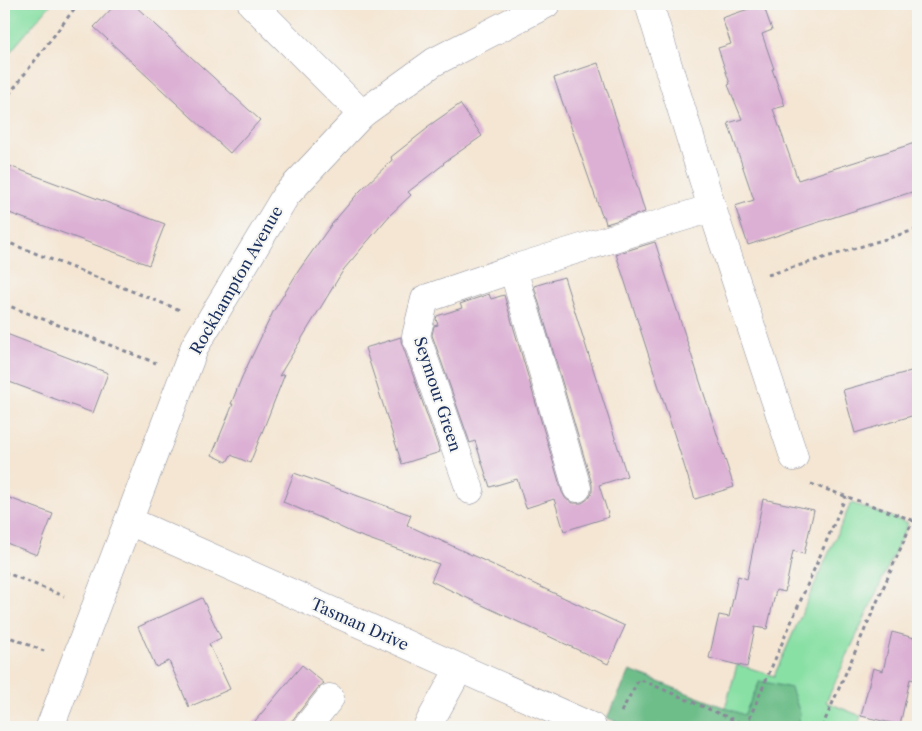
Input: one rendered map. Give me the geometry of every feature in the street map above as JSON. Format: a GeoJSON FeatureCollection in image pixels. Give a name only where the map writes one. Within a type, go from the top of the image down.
{"type":"FeatureCollection","features":[{"type":"Feature","properties":{"kind":"street"},"geometry":{"type":"LineString","coordinates":[[252,4],[362,114]]}},
{"type":"Feature","properties":{"kind":"street","name":"Rockhampton Avenue"},"geometry":{"type":"LineString","coordinates":[[50,727],[195,346],[286,195],[362,114],[434,62],[546,4]]}},
{"type":"Feature","properties":{"kind":"street"},"geometry":{"type":"LineString","coordinates":[[648,4],[712,208],[799,470]]}},
{"type":"Feature","properties":{"kind":"street","name":"Seymour Green"},"geometry":{"type":"LineString","coordinates":[[470,490],[416,336],[425,299],[512,269],[712,208]]}},
{"type":"Feature","properties":{"kind":"street"},"geometry":{"type":"LineString","coordinates":[[512,269],[577,488]]}},
{"type":"Feature","properties":{"kind":"street","name":"Tasman Drive"},"geometry":{"type":"LineString","coordinates":[[129,521],[459,669],[604,723]]}},
{"type":"Feature","properties":{"kind":"street"},"geometry":{"type":"LineString","coordinates":[[427,727],[459,669]]}},
{"type":"Feature","properties":{"kind":"street"},"geometry":{"type":"LineString","coordinates":[[306,727],[330,698]]}},
{"type":"Feature","properties":{"kind":"path"},"geometry":{"type":"LineString","coordinates":[[4,101],[78,4]]}},
{"type":"Feature","properties":{"kind":"path"},"geometry":{"type":"LineString","coordinates":[[737,285],[918,229]]}},
{"type":"Feature","properties":{"kind":"path"},"geometry":{"type":"LineString","coordinates":[[4,240],[210,321]]}},
{"type":"Feature","properties":{"kind":"path"},"geometry":{"type":"LineString","coordinates":[[4,304],[184,374]]}},
{"type":"Feature","properties":{"kind":"path"},"geometry":{"type":"LineString","coordinates":[[799,470],[846,496],[918,522]]}},
{"type":"Feature","properties":{"kind":"path"},"geometry":{"type":"LineString","coordinates":[[604,723],[639,679],[748,726],[846,496]]}},
{"type":"Feature","properties":{"kind":"path"},"geometry":{"type":"LineString","coordinates":[[822,727],[913,520]]}},
{"type":"Feature","properties":{"kind":"path"},"geometry":{"type":"LineString","coordinates":[[4,572],[95,608]]}},
{"type":"Feature","properties":{"kind":"path"},"geometry":{"type":"LineString","coordinates":[[4,635],[75,663]]}},
{"type":"Feature","properties":{"kind":"green space"},"geometry":{"type":"Polygon","coordinates":[[[4,4],[51,4],[4,59],[4,4]]]}},
{"type":"Feature","properties":{"kind":"green space"},"geometry":{"type":"Polygon","coordinates":[[[851,503],[908,523],[826,702],[861,716],[857,727],[798,727],[800,713],[760,681],[744,716],[725,709],[737,665],[774,676],[851,503]]]}},
{"type":"Feature","properties":{"kind":"green space"},"geometry":{"type":"Polygon","coordinates":[[[630,671],[744,715],[760,681],[791,688],[800,713],[798,727],[631,727],[607,718],[630,671]]]}},
{"type":"Feature","properties":{"kind":"building"},"geometry":{"type":"Polygon","coordinates":[[[116,4],[133,4],[260,120],[230,153],[94,27],[116,4]]]}},
{"type":"Feature","properties":{"kind":"building"},"geometry":{"type":"Polygon","coordinates":[[[763,4],[772,30],[762,34],[785,106],[773,109],[798,180],[918,142],[918,190],[748,245],[735,206],[754,200],[728,123],[742,119],[728,85],[730,84],[718,48],[731,44],[722,18],[763,4]]]}},
{"type":"Feature","properties":{"kind":"building"},"geometry":{"type":"Polygon","coordinates":[[[598,63],[645,212],[606,224],[554,78],[598,63]]]}},
{"type":"Feature","properties":{"kind":"building"},"geometry":{"type":"Polygon","coordinates":[[[460,104],[482,136],[443,163],[408,192],[411,195],[390,215],[344,269],[279,376],[285,374],[250,463],[231,455],[227,462],[212,455],[242,377],[273,312],[299,270],[331,225],[359,192],[392,160],[391,157],[427,127],[460,104]]]}},
{"type":"Feature","properties":{"kind":"building"},"geometry":{"type":"Polygon","coordinates":[[[4,164],[165,224],[149,265],[4,211],[4,164]]]}},
{"type":"Feature","properties":{"kind":"building"},"geometry":{"type":"Polygon","coordinates":[[[655,242],[734,487],[695,499],[616,254],[655,242]]]}},
{"type":"Feature","properties":{"kind":"building"},"geometry":{"type":"Polygon","coordinates":[[[564,277],[627,476],[599,485],[609,517],[564,531],[554,499],[526,508],[517,479],[490,487],[475,441],[470,443],[432,335],[434,326],[438,325],[437,316],[462,308],[460,304],[489,294],[491,299],[504,295],[562,492],[566,499],[573,503],[582,503],[589,498],[592,492],[592,484],[534,286],[564,277]]]}},
{"type":"Feature","properties":{"kind":"building"},"geometry":{"type":"Polygon","coordinates":[[[4,333],[108,373],[93,413],[4,380],[4,333]]]}},
{"type":"Feature","properties":{"kind":"building"},"geometry":{"type":"Polygon","coordinates":[[[401,337],[440,452],[402,464],[365,348],[401,337]]]}},
{"type":"Feature","properties":{"kind":"building"},"geometry":{"type":"Polygon","coordinates":[[[918,369],[918,414],[855,433],[843,390],[918,369]]]}},
{"type":"Feature","properties":{"kind":"building"},"geometry":{"type":"Polygon","coordinates":[[[294,473],[411,515],[407,525],[625,626],[608,664],[431,581],[439,564],[355,534],[283,502],[294,473]]]}},
{"type":"Feature","properties":{"kind":"building"},"geometry":{"type":"Polygon","coordinates":[[[4,496],[53,514],[37,555],[4,542],[4,496]]]}},
{"type":"Feature","properties":{"kind":"building"},"geometry":{"type":"Polygon","coordinates":[[[763,499],[814,510],[804,554],[793,551],[785,592],[776,590],[767,629],[755,627],[747,667],[709,658],[719,615],[729,617],[738,576],[747,579],[763,499]]]}},
{"type":"Feature","properties":{"kind":"building"},"geometry":{"type":"Polygon","coordinates":[[[202,598],[221,638],[209,644],[230,689],[189,707],[169,661],[156,667],[138,627],[202,598]]]}},
{"type":"Feature","properties":{"kind":"building"},"geometry":{"type":"Polygon","coordinates":[[[892,632],[918,639],[918,681],[910,679],[900,725],[861,716],[873,668],[883,671],[892,632]]]}},
{"type":"Feature","properties":{"kind":"building"},"geometry":{"type":"Polygon","coordinates":[[[302,665],[324,683],[287,727],[250,727],[302,665]]]}}]}
